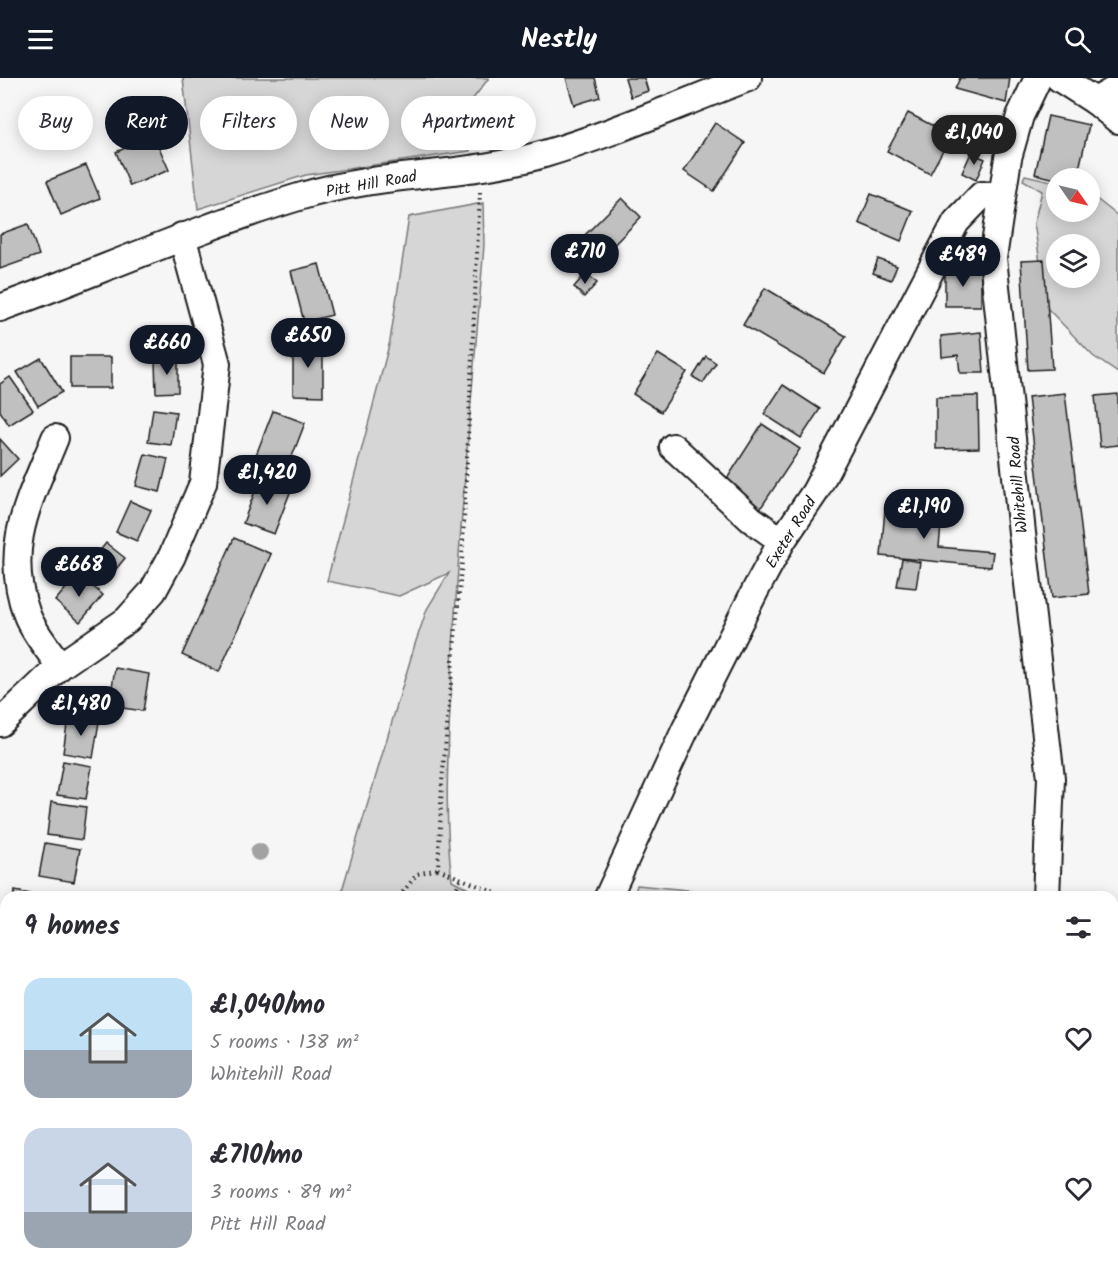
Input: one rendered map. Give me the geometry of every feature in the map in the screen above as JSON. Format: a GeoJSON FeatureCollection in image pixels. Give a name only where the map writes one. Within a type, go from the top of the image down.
{"type":"FeatureCollection","features":[{"type":"Feature","properties":{"kind":"street","name":"Pitt Hill Road"},"geometry":{"type":"LineString","coordinates":[[0,308],[182,236],[305,195],[380,180],[480,167],[543,154],[748,78]]}},
{"type":"Feature","properties":{"kind":"street","name":"Whitehill Road"},"geometry":{"type":"LineString","coordinates":[[1038,78],[1020,116],[1001,197],[993,258],[1051,778],[1046,891]]}},
{"type":"Feature","properties":{"kind":"street"},"geometry":{"type":"LineString","coordinates":[[1059,78],[1095,101],[1118,120]]}},
{"type":"Feature","properties":{"kind":"street"},"geometry":{"type":"LineString","coordinates":[[1095,101],[1118,88]]}},
{"type":"Feature","properties":{"kind":"street","name":"Exeter Road"},"geometry":{"type":"LineString","coordinates":[[611,891],[686,728],[782,541],[815,492],[956,222],[982,195],[1001,197]]}},
{"type":"Feature","properties":{"kind":"street"},"geometry":{"type":"LineString","coordinates":[[0,723],[60,666],[127,620],[153,591],[172,556],[203,483],[217,364],[182,236]]}},
{"type":"Feature","properties":{"kind":"street"},"geometry":{"type":"LineString","coordinates":[[55,438],[19,530],[17,580],[28,617],[60,666]]}},
{"type":"Feature","properties":{"kind":"street"},"geometry":{"type":"LineString","coordinates":[[673,447],[751,519],[782,541]]}},
{"type":"Feature","properties":{"kind":"path"},"geometry":{"type":"LineString","coordinates":[[438,869],[442,782],[462,561],[480,167]]}},
{"type":"Feature","properties":{"kind":"path"},"geometry":{"type":"LineString","coordinates":[[404,891],[417,874],[438,869],[489,891]]}},
{"type":"Feature","properties":{"kind":"path"},"geometry":{"type":"LineString","coordinates":[[460,880],[457,887],[460,891]]}},
{"type":"Feature","properties":{"kind":"shaded area"},"geometry":{"type":"Polygon","coordinates":[[[183,78],[489,78],[475,96],[401,96],[401,150],[470,151],[306,175],[198,209],[188,122],[188,96],[185,96],[183,78]]]}},
{"type":"Feature","properties":{"kind":"shaded area"},"geometry":{"type":"Polygon","coordinates":[[[1025,175],[1046,180],[1046,222],[1100,222],[1100,202],[1118,216],[1118,373],[1093,356],[1047,308],[1034,223],[1042,191],[1023,180],[1025,175]]]}},
{"type":"Feature","properties":{"kind":"shaded area"},"geometry":{"type":"Polygon","coordinates":[[[483,203],[484,245],[458,561],[447,800],[452,880],[472,891],[342,891],[415,644],[427,609],[449,573],[399,596],[327,581],[390,341],[409,217],[483,203]]]}},
{"type":"Feature","properties":{"kind":"shaded area"},"geometry":{"type":"Polygon","coordinates":[[[637,885],[698,891],[636,891],[637,885]]]}},
{"type":"Feature","properties":{"kind":"building"},"geometry":{"type":"Polygon","coordinates":[[[566,78],[595,78],[600,97],[574,105],[566,78]]]}},
{"type":"Feature","properties":{"kind":"building"},"geometry":{"type":"Polygon","coordinates":[[[625,78],[644,78],[648,91],[631,97],[625,78]]]}},
{"type":"Feature","properties":{"kind":"building"},"geometry":{"type":"Polygon","coordinates":[[[960,78],[1010,78],[1006,103],[955,89],[960,78]]]}},
{"type":"Feature","properties":{"kind":"building"},"geometry":{"type":"Polygon","coordinates":[[[908,113],[951,135],[930,174],[887,151],[908,113]]]}},
{"type":"Feature","properties":{"kind":"building"},"geometry":{"type":"Polygon","coordinates":[[[1048,116],[1089,125],[1079,168],[1046,168],[1046,177],[1035,174],[1048,116]]]}},
{"type":"Feature","properties":{"kind":"building"},"geometry":{"type":"Polygon","coordinates":[[[715,123],[745,143],[714,191],[684,171],[715,123]]]}},
{"type":"Feature","properties":{"kind":"building"},"geometry":{"type":"Polygon","coordinates":[[[160,150],[169,170],[130,186],[116,152],[160,150]]]}},
{"type":"Feature","properties":{"kind":"building"},"geometry":{"type":"Polygon","coordinates":[[[971,153],[985,159],[976,180],[962,173],[971,153]]]}},
{"type":"Feature","properties":{"kind":"building"},"geometry":{"type":"Polygon","coordinates":[[[86,165],[100,198],[61,215],[47,181],[86,165]]]}},
{"type":"Feature","properties":{"kind":"building"},"geometry":{"type":"Polygon","coordinates":[[[871,194],[913,211],[901,241],[859,223],[871,194]]]}},
{"type":"Feature","properties":{"kind":"building"},"geometry":{"type":"Polygon","coordinates":[[[622,198],[641,217],[602,257],[582,238],[622,198]]]}},
{"type":"Feature","properties":{"kind":"building"},"geometry":{"type":"Polygon","coordinates":[[[28,224],[39,255],[0,269],[0,234],[28,224]]]}},
{"type":"Feature","properties":{"kind":"building"},"geometry":{"type":"Polygon","coordinates":[[[878,259],[897,266],[891,280],[873,273],[878,259]]]}},
{"type":"Feature","properties":{"kind":"building"},"geometry":{"type":"Polygon","coordinates":[[[1044,260],[1052,369],[1028,370],[1021,261],[1044,260]]]}},
{"type":"Feature","properties":{"kind":"building"},"geometry":{"type":"Polygon","coordinates":[[[319,264],[332,315],[304,322],[291,271],[319,264]]]}},
{"type":"Feature","properties":{"kind":"building"},"geometry":{"type":"Polygon","coordinates":[[[945,269],[981,269],[981,306],[945,306],[945,269]]]}},
{"type":"Feature","properties":{"kind":"building"},"geometry":{"type":"Polygon","coordinates":[[[586,273],[597,283],[584,297],[574,287],[586,273]]]}},
{"type":"Feature","properties":{"kind":"building"},"geometry":{"type":"Polygon","coordinates":[[[765,288],[846,336],[824,373],[743,325],[765,288]]]}},
{"type":"Feature","properties":{"kind":"building"},"geometry":{"type":"Polygon","coordinates":[[[981,332],[984,373],[960,373],[958,355],[942,357],[941,336],[981,332]]]}},
{"type":"Feature","properties":{"kind":"building"},"geometry":{"type":"Polygon","coordinates":[[[293,342],[323,342],[323,396],[293,395],[293,342]]]}},
{"type":"Feature","properties":{"kind":"building"},"geometry":{"type":"Polygon","coordinates":[[[658,354],[687,372],[661,412],[633,394],[658,354]]]}},
{"type":"Feature","properties":{"kind":"building"},"geometry":{"type":"Polygon","coordinates":[[[706,356],[716,363],[703,383],[693,377],[706,356]]]}},
{"type":"Feature","properties":{"kind":"building"},"geometry":{"type":"Polygon","coordinates":[[[70,357],[111,357],[111,388],[70,388],[70,357]]]}},
{"type":"Feature","properties":{"kind":"building"},"geometry":{"type":"Polygon","coordinates":[[[41,358],[62,392],[38,406],[17,372],[41,358]]]}},
{"type":"Feature","properties":{"kind":"building"},"geometry":{"type":"Polygon","coordinates":[[[178,359],[178,392],[156,393],[155,360],[178,359]]]}},
{"type":"Feature","properties":{"kind":"building"},"geometry":{"type":"Polygon","coordinates":[[[10,377],[33,410],[9,425],[0,411],[0,384],[10,377]]]}},
{"type":"Feature","properties":{"kind":"building"},"geometry":{"type":"Polygon","coordinates":[[[783,385],[820,409],[801,438],[764,414],[783,385]]]}},
{"type":"Feature","properties":{"kind":"building"},"geometry":{"type":"Polygon","coordinates":[[[1065,393],[1089,594],[1052,598],[1028,397],[1065,393]]]}},
{"type":"Feature","properties":{"kind":"building"},"geometry":{"type":"Polygon","coordinates":[[[1118,394],[1118,445],[1100,447],[1095,396],[1118,394]]]}},
{"type":"Feature","properties":{"kind":"building"},"geometry":{"type":"Polygon","coordinates":[[[978,396],[979,448],[936,449],[936,397],[978,396]]]}},
{"type":"Feature","properties":{"kind":"building"},"geometry":{"type":"Polygon","coordinates":[[[153,409],[176,412],[171,445],[148,442],[153,409]]]}},
{"type":"Feature","properties":{"kind":"building"},"geometry":{"type":"Polygon","coordinates":[[[273,411],[305,423],[288,467],[256,455],[273,411]]]}},
{"type":"Feature","properties":{"kind":"building"},"geometry":{"type":"Polygon","coordinates":[[[762,424],[800,449],[760,509],[723,485],[762,424]]]}},
{"type":"Feature","properties":{"kind":"building"},"geometry":{"type":"Polygon","coordinates":[[[0,439],[18,459],[0,476],[0,439]]]}},
{"type":"Feature","properties":{"kind":"building"},"geometry":{"type":"Polygon","coordinates":[[[145,454],[168,459],[160,492],[136,486],[145,454]]]}},
{"type":"Feature","properties":{"kind":"building"},"geometry":{"type":"Polygon","coordinates":[[[260,478],[291,490],[274,534],[243,523],[260,478]]]}},
{"type":"Feature","properties":{"kind":"building"},"geometry":{"type":"Polygon","coordinates":[[[130,501],[151,510],[137,541],[116,532],[130,501]]]}},
{"type":"Feature","properties":{"kind":"building"},"geometry":{"type":"Polygon","coordinates":[[[885,509],[942,514],[939,547],[993,552],[991,567],[881,556],[885,509]]]}},
{"type":"Feature","properties":{"kind":"building"},"geometry":{"type":"Polygon","coordinates":[[[234,538],[271,554],[219,672],[182,655],[234,538]]]}},
{"type":"Feature","properties":{"kind":"building"},"geometry":{"type":"Polygon","coordinates":[[[106,543],[125,558],[103,585],[85,570],[106,543]]]}},
{"type":"Feature","properties":{"kind":"building"},"geometry":{"type":"Polygon","coordinates":[[[902,559],[920,562],[916,588],[897,586],[902,559]]]}},
{"type":"Feature","properties":{"kind":"building"},"geometry":{"type":"Polygon","coordinates":[[[78,574],[103,595],[80,622],[55,601],[78,574]]]}},
{"type":"Feature","properties":{"kind":"building"},"geometry":{"type":"Polygon","coordinates":[[[115,668],[149,674],[143,711],[109,706],[115,668]]]}},
{"type":"Feature","properties":{"kind":"building"},"geometry":{"type":"Polygon","coordinates":[[[68,717],[99,722],[93,758],[63,753],[68,717]]]}},
{"type":"Feature","properties":{"kind":"building"},"geometry":{"type":"Polygon","coordinates":[[[63,761],[92,766],[86,799],[57,795],[63,761]]]}},
{"type":"Feature","properties":{"kind":"building"},"geometry":{"type":"Polygon","coordinates":[[[51,802],[86,807],[82,840],[47,835],[51,802]]]}},
{"type":"Feature","properties":{"kind":"building"},"geometry":{"type":"Polygon","coordinates":[[[45,843],[80,849],[74,882],[39,876],[45,843]]]}}]}
